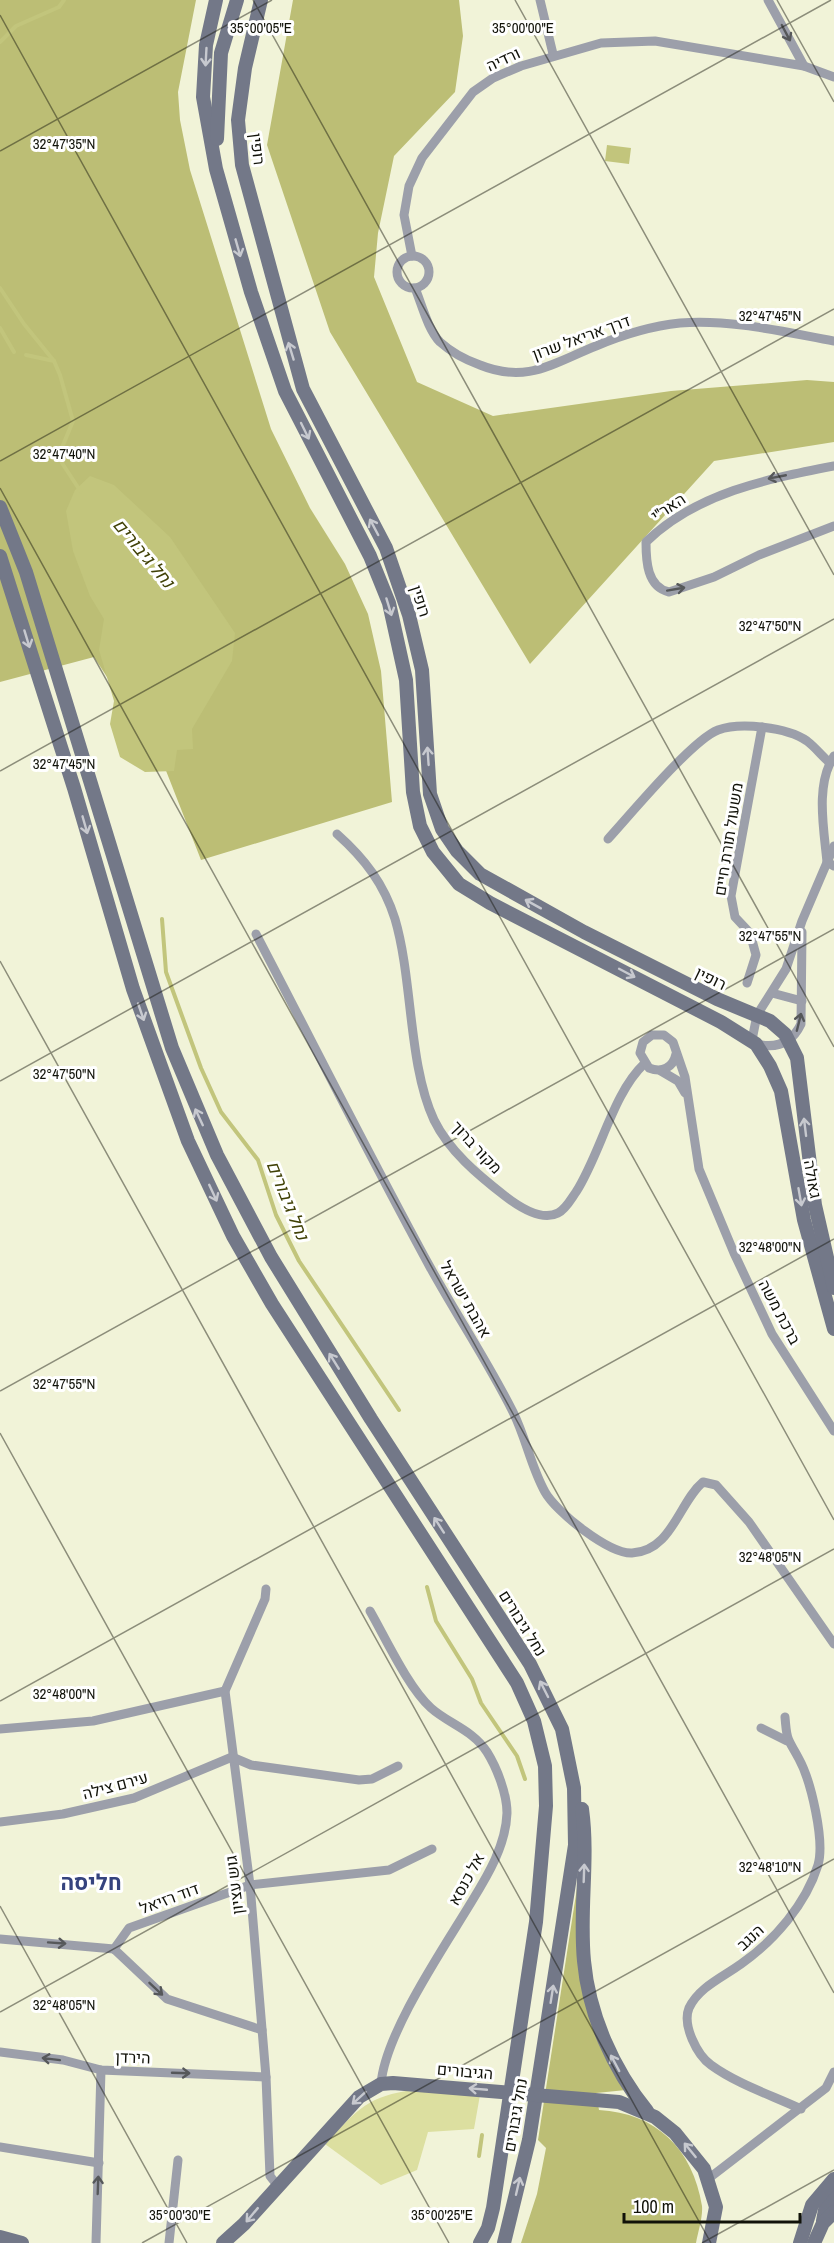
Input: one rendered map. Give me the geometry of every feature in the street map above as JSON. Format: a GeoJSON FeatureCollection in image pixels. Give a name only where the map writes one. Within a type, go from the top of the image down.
{"type":"FeatureCollection","features":[{"type":"Feature","properties":{"kind":"street","name":"רופין"},"geometry":{"type":"LineString","coordinates":[[216,0],[206,45],[203,97],[216,169],[251,292],[285,391],[370,556],[389,603],[406,680],[412,792],[420,826],[433,852],[459,884],[490,903],[575,945],[721,1022],[754,1042]]}},
{"type":"Feature","properties":{"kind":"street"},"geometry":{"type":"LineString","coordinates":[[216,169],[221,53],[237,0]]}},
{"type":"Feature","properties":{"kind":"street","name":"רופין"},"geometry":{"type":"LineString","coordinates":[[261,0],[245,68],[238,120],[242,165],[303,389],[386,548],[410,615],[422,670],[430,794],[439,820],[458,851],[480,874],[584,932],[729,1005],[757,1015],[778,1027],[790,1040]]}},
{"type":"Feature","properties":{"kind":"street"},"geometry":{"type":"LineString","coordinates":[[540,0],[554,54]]}},
{"type":"Feature","properties":{"kind":"street"},"geometry":{"type":"LineString","coordinates":[[768,0],[804,66]]}},
{"type":"Feature","properties":{"kind":"street","name":"ורדיה"},"geometry":{"type":"LineString","coordinates":[[412,256],[404,215],[409,186],[422,158],[473,92],[494,78],[554,54],[602,43],[655,41],[804,66],[834,77]]}},
{"type":"Feature","properties":{"kind":"street"},"geometry":{"type":"LineString","coordinates":[[412,256],[424,261],[429,272],[427,280],[415,288],[406,287],[397,277],[399,263],[412,256]]}},
{"type":"Feature","properties":{"kind":"street","name":"דרך אריאל שרון"},"geometry":{"type":"LineString","coordinates":[[415,288],[440,341],[466,360],[497,372],[525,374],[560,363],[596,346],[638,332],[680,323],[752,326],[834,341]]}},
{"type":"Feature","properties":{"kind":"street","name":"האר\"י"},"geometry":{"type":"LineString","coordinates":[[834,466],[761,481],[688,510],[661,527],[646,542],[648,572],[655,583],[669,592],[705,580],[759,555],[834,526]]}},
{"type":"Feature","properties":{"kind":"street","name":"נחל גיבורים"},"geometry":{"type":"LineString","coordinates":[[0,507],[26,572],[156,996],[195,1108],[246,1211],[295,1298],[530,1664],[562,1729],[574,1788],[575,1845],[529,2140],[504,2243]]}},
{"type":"Feature","properties":{"kind":"street","name":"נחל גיבורים"},"geometry":{"type":"LineString","coordinates":[[0,556],[74,788],[133,989],[188,1141],[233,1236],[272,1304],[517,1683],[534,1721],[545,1766],[546,1806],[536,1922],[494,2208],[488,2228],[480,2243]]}},
{"type":"Feature","properties":{"kind":"street"},"geometry":{"type":"LineString","coordinates":[[608,839],[692,748],[717,730],[740,726],[762,727],[806,740],[832,759],[823,796],[830,864]]}},
{"type":"Feature","properties":{"kind":"street","name":"משעול תורת חיים"},"geometry":{"type":"LineString","coordinates":[[747,984],[756,955],[750,933],[735,917],[731,896],[762,727]]}},
{"type":"Feature","properties":{"kind":"street","name":"מקור ברוך"},"geometry":{"type":"LineString","coordinates":[[337,834],[362,856],[383,887],[395,921],[422,1082],[434,1119],[447,1141],[477,1175],[516,1205],[537,1214],[551,1215],[560,1212],[568,1204],[587,1174],[630,1080],[644,1064]]}},
{"type":"Feature","properties":{"kind":"street"},"geometry":{"type":"LineString","coordinates":[[802,921],[801,1024],[790,1040],[772,1046],[754,1042],[757,1015],[786,969],[802,921],[830,864],[834,846]]}},
{"type":"Feature","properties":{"kind":"street","name":"אהבת ישראל"},"geometry":{"type":"LineString","coordinates":[[256,933],[430,1268],[514,1413],[545,1492],[556,1506],[568,1518],[616,1549],[633,1553],[665,1536],[694,1490],[704,1482],[716,1485],[749,1522],[834,1644]]}},
{"type":"Feature","properties":{"kind":"street"},"geometry":{"type":"LineString","coordinates":[[772,993],[802,1001]]}},
{"type":"Feature","properties":{"kind":"street"},"geometry":{"type":"LineString","coordinates":[[661,1071],[671,1065],[676,1054],[669,1038],[652,1035],[640,1048],[644,1064],[678,1081],[686,1095]]}},
{"type":"Feature","properties":{"kind":"street","name":"גאולה"},"geometry":{"type":"LineString","coordinates":[[790,1040],[799,1074],[815,1205],[834,1288]]}},
{"type":"Feature","properties":{"kind":"street","name":"גאולה"},"geometry":{"type":"LineString","coordinates":[[754,1042],[770,1066],[781,1090],[804,1220],[834,1329]]}},
{"type":"Feature","properties":{"kind":"street","name":"ברכת משה"},"geometry":{"type":"LineString","coordinates":[[676,1054],[685,1077],[699,1169],[734,1253],[772,1334],[834,1431]]}},
{"type":"Feature","properties":{"kind":"street","name":"גוש עציון"},"geometry":{"type":"LineString","coordinates":[[266,1589],[265,1599],[225,1691],[250,1885],[266,2077],[270,2176],[277,2185]]}},
{"type":"Feature","properties":{"kind":"street","name":"אל כנסא"},"geometry":{"type":"LineString","coordinates":[[370,1611],[408,1676],[430,1708],[464,1728],[487,1751],[499,1778],[507,1812],[503,1836],[491,1869],[420,1988],[394,2038],[381,2084]]}},
{"type":"Feature","properties":{"kind":"street"},"geometry":{"type":"LineString","coordinates":[[0,1729],[127,1715],[225,1691]]}},
{"type":"Feature","properties":{"kind":"street","name":"הנגב"},"geometry":{"type":"LineString","coordinates":[[785,1717],[787,1741],[800,1759],[822,1841],[818,1864],[804,1895],[776,1933],[743,1963],[700,1993],[688,2010],[687,2026],[709,2064],[801,2109]]}},
{"type":"Feature","properties":{"kind":"street"},"geometry":{"type":"LineString","coordinates":[[761,1728],[787,1741]]}},
{"type":"Feature","properties":{"kind":"street"},"geometry":{"type":"LineString","coordinates":[[566,1743],[582,1806],[586,1837],[584,1961],[594,2010],[610,2053],[629,2088],[647,2112]]}},
{"type":"Feature","properties":{"kind":"street"},"geometry":{"type":"LineString","coordinates":[[232,1757],[251,1765],[359,1780],[372,1779],[398,1766]]}},
{"type":"Feature","properties":{"kind":"street","name":"עירם צילה"},"geometry":{"type":"LineString","coordinates":[[0,1822],[63,1814],[134,1798],[232,1757]]}},
{"type":"Feature","properties":{"kind":"street","name":"דוד רזיאל"},"geometry":{"type":"LineString","coordinates":[[114,1949],[129,1928],[250,1885],[389,1870],[432,1849]]}},
{"type":"Feature","properties":{"kind":"street"},"geometry":{"type":"LineString","coordinates":[[0,1939],[114,1949],[167,1999],[262,2030]]}},
{"type":"Feature","properties":{"kind":"street","name":"הירדן"},"geometry":{"type":"LineString","coordinates":[[0,2052],[63,2060],[101,2070],[266,2077]]}},
{"type":"Feature","properties":{"kind":"street"},"geometry":{"type":"LineString","coordinates":[[96,2243],[101,2070]]}},
{"type":"Feature","properties":{"kind":"street"},"geometry":{"type":"LineString","coordinates":[[708,2179],[826,2088],[834,2072]]}},
{"type":"Feature","properties":{"kind":"street","name":"הגיבורים"},"geometry":{"type":"LineString","coordinates":[[381,2084],[413,2083],[620,2102],[647,2112],[675,2133],[693,2152],[708,2179],[716,2207],[709,2243]]}},
{"type":"Feature","properties":{"kind":"street"},"geometry":{"type":"LineString","coordinates":[[223,2243],[244,2224],[359,2097],[381,2084]]}},
{"type":"Feature","properties":{"kind":"street"},"geometry":{"type":"LineString","coordinates":[[0,2147],[99,2163]]}},
{"type":"Feature","properties":{"kind":"street"},"geometry":{"type":"LineString","coordinates":[[169,2243],[178,2160]]}},
{"type":"Feature","properties":{"kind":"street"},"geometry":{"type":"LineString","coordinates":[[814,2243],[823,2223],[828,2195],[834,2179]]}},
{"type":"Feature","properties":{"kind":"street"},"geometry":{"type":"LineString","coordinates":[[800,2243],[812,2205],[828,2195]]}},
{"type":"Feature","properties":{"kind":"street"},"geometry":{"type":"LineString","coordinates":[[823,2223],[834,2212]]}},
{"type":"Feature","properties":{"kind":"street"},"geometry":{"type":"LineString","coordinates":[[0,2237],[22,2243]]}},
{"type":"Feature","properties":{"kind":"shaded area"},"geometry":{"type":"Polygon","coordinates":[[[0,0],[196,0],[178,92],[180,120],[190,170],[271,429],[310,508],[345,564],[368,614],[381,671],[392,802],[201,860],[163,763],[94,657],[0,682],[0,0]]]}},
{"type":"Feature","properties":{"kind":"shaded area"},"geometry":{"type":"Polygon","coordinates":[[[293,0],[459,0],[463,36],[455,92],[394,156],[378,233],[374,277],[417,382],[493,416],[671,391],[807,380],[834,382],[834,442],[714,461],[530,664],[330,332],[267,145],[293,0]]]}},
{"type":"Feature","properties":{"kind":"shaded area"},"geometry":{"type":"Polygon","coordinates":[[[579,1875],[579,1965],[626,2090],[596,2093],[599,2110],[638,2118],[668,2138],[680,2151],[690,2167],[702,2206],[696,2243],[521,2243],[537,2194],[546,2148],[538,2140],[579,1875]]]}},
{"type":"Feature","properties":{"kind":"shaded area"},"geometry":{"type":"Polygon","coordinates":[[[406,2091],[480,2095],[474,2129],[428,2132],[417,2170],[381,2185],[325,2144],[352,2116],[370,2103],[406,2091]]]}},
{"type":"Feature","properties":{"kind":"water"},"geometry":{"type":"Polygon","coordinates":[[[607,145],[631,148],[629,164],[605,161],[607,145]]]}},
{"type":"Feature","properties":{"kind":"water"},"geometry":{"type":"Polygon","coordinates":[[[90,476],[114,485],[170,537],[235,633],[232,661],[192,729],[193,749],[177,750],[174,771],[145,772],[120,757],[110,724],[114,701],[99,650],[104,619],[90,596],[73,551],[66,511],[75,490],[90,476]]]}},
{"type":"Feature","properties":{"kind":"waterway"},"geometry":{"type":"LineString","coordinates":[[0,42],[16,26],[59,7],[64,0]]}},
{"type":"Feature","properties":{"kind":"waterway","name":"נחל גיבורים"},"geometry":{"type":"LineString","coordinates":[[0,288],[24,324],[54,361],[60,375],[73,421],[61,450],[62,463],[81,492]]}},
{"type":"Feature","properties":{"kind":"waterway"},"geometry":{"type":"LineString","coordinates":[[0,328],[14,352]]}},
{"type":"Feature","properties":{"kind":"waterway"},"geometry":{"type":"LineString","coordinates":[[26,355],[54,361]]}},
{"type":"Feature","properties":{"kind":"waterway","name":"נחל גיבורים"},"geometry":{"type":"LineString","coordinates":[[162,919],[166,972],[201,1068],[221,1112],[258,1160],[276,1215],[299,1261],[399,1410]]}},
{"type":"Feature","properties":{"kind":"waterway"},"geometry":{"type":"LineString","coordinates":[[427,1587],[436,1621],[472,1679],[481,1703],[517,1756],[525,1779]]}},
{"type":"Feature","properties":{"kind":"waterway"},"geometry":{"type":"LineString","coordinates":[[479,2156],[482,2135]]}},
{"type":"Feature","properties":{"kind":"district","name":"חליסה"},"geometry":{"type":"Point","coordinates":[91,1882]}}]}
